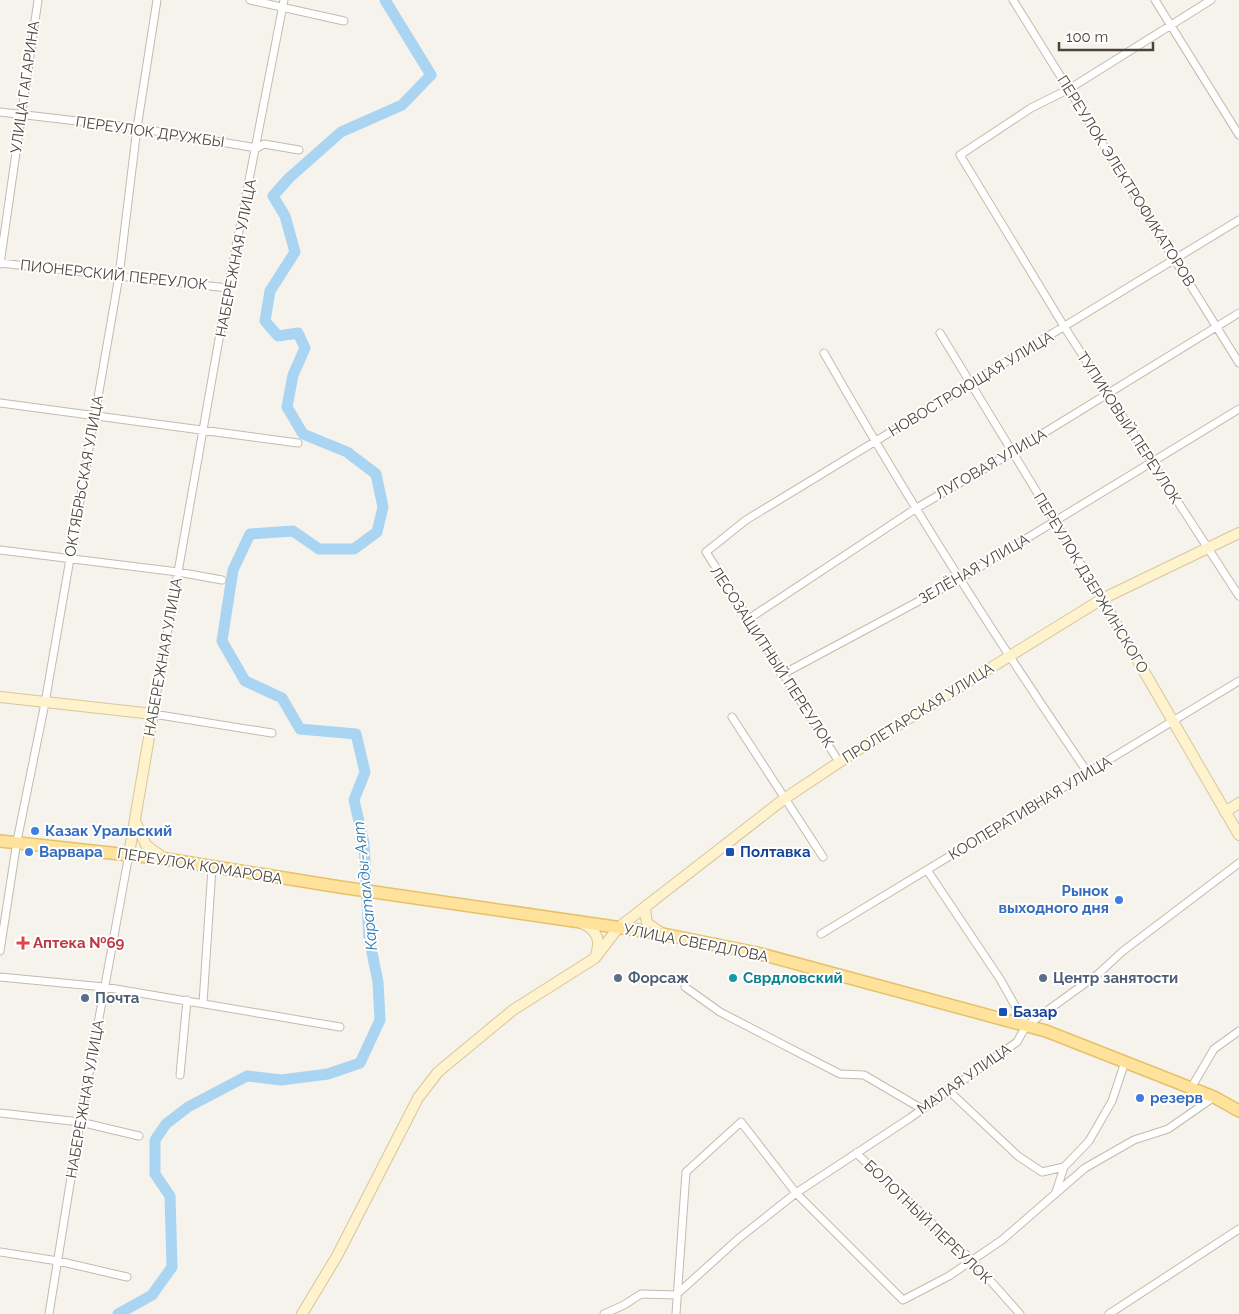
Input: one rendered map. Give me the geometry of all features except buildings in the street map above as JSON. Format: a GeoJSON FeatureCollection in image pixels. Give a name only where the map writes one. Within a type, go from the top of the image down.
{"type":"FeatureCollection","features":[{"type":"Feature","properties":{"kind":"main road","name":"ПЕРЕУЛОК КОМАРОВА"},"geometry":{"type":"LineString","coordinates":[[0,840],[166,859],[212,868],[340,887]]}},
{"type":"Feature","properties":{"kind":"main road","name":"УЛИЦА СВЕРДЛОВА"},"geometry":{"type":"LineString","coordinates":[[340,887],[663,934],[757,953],[1026,1026],[1214,1097],[1239,1111]]}},
{"type":"Feature","properties":{"kind":"street","name":"УЛИЦА ГАГАРИНА"},"geometry":{"type":"LineString","coordinates":[[0,263],[38,0]]}},
{"type":"Feature","properties":{"kind":"street","name":"ОКТЯБРЬСКАЯ УЛИЦА"},"geometry":{"type":"LineString","coordinates":[[0,951],[17,841],[45,703],[118,276],[137,128],[157,0]]}},
{"type":"Feature","properties":{"kind":"street"},"geometry":{"type":"LineString","coordinates":[[250,0],[283,3],[344,21]]}},
{"type":"Feature","properties":{"kind":"street","name":"ПЕРЕУЛОК ЭЛЕКТРОФИКАТОРОВ"},"geometry":{"type":"LineString","coordinates":[[1013,0],[1239,363]]}},
{"type":"Feature","properties":{"kind":"street"},"geometry":{"type":"LineString","coordinates":[[1155,0],[1239,135]]}},
{"type":"Feature","properties":{"kind":"street"},"geometry":{"type":"LineString","coordinates":[[1069,89],[1211,0]]}},
{"type":"Feature","properties":{"kind":"street","name":"НАБЕРЕЖНАЯ УЛИЦА"},"geometry":{"type":"LineString","coordinates":[[49,1314],[80,1122],[136,823],[153,714],[205,429],[228,288],[257,148],[283,3]]}},
{"type":"Feature","properties":{"kind":"street","name":"ТУПИКОВЫЙ ПЕРЕУЛОК"},"geometry":{"type":"LineString","coordinates":[[1069,89],[1032,108],[960,155],[1065,328],[1109,393],[1151,463],[1239,596]]}},
{"type":"Feature","properties":{"kind":"street","name":"ПЕРЕУЛОК ДРУЖБЫ"},"geometry":{"type":"LineString","coordinates":[[0,112],[137,128],[257,148],[264,144],[299,150]]}},
{"type":"Feature","properties":{"kind":"street","name":"НОВОСТРОЮЩАЯ УЛИЦА"},"geometry":{"type":"LineString","coordinates":[[706,552],[746,520],[970,383],[1065,328],[1239,220]]}},
{"type":"Feature","properties":{"kind":"street","name":"ПИОНЕРСКИЙ ПЕРЕУЛОК"},"geometry":{"type":"LineString","coordinates":[[0,263],[228,288]]}},
{"type":"Feature","properties":{"kind":"street","name":"ЛУГОВАЯ УЛИЦА"},"geometry":{"type":"LineString","coordinates":[[747,620],[915,509],[1013,452],[1239,313]]}},
{"type":"Feature","properties":{"kind":"street","name":"ПЕРЕУЛОК ДЗЕРЖИНСКОГО"},"geometry":{"type":"LineString","coordinates":[[940,333],[1102,599],[1239,835]]}},
{"type":"Feature","properties":{"kind":"street"},"geometry":{"type":"LineString","coordinates":[[824,353],[915,509],[1008,656],[1088,773]]}},
{"type":"Feature","properties":{"kind":"street"},"geometry":{"type":"LineString","coordinates":[[0,403],[205,429],[298,443]]}},
{"type":"Feature","properties":{"kind":"street","name":"ЗЕЛЁНАЯ УЛИЦА"},"geometry":{"type":"LineString","coordinates":[[781,675],[960,579],[1239,409]]}},
{"type":"Feature","properties":{"kind":"street","name":"ПРОЛЕТАРСКАЯ УЛИЦА"},"geometry":{"type":"LineString","coordinates":[[595,958],[618,928],[784,799],[839,762],[1102,599],[1239,533]]}},
{"type":"Feature","properties":{"kind":"street"},"geometry":{"type":"LineString","coordinates":[[0,550],[178,572],[222,580]]}},
{"type":"Feature","properties":{"kind":"street","name":"ЛЕСОЗАЩИТНЫЙ ПЕРЕУЛОК"},"geometry":{"type":"LineString","coordinates":[[706,552],[781,675],[812,718],[839,762]]}},
{"type":"Feature","properties":{"kind":"street","name":"КООПЕРАТИВНАЯ УЛИЦА"},"geometry":{"type":"LineString","coordinates":[[821,934],[1239,681]]}},
{"type":"Feature","properties":{"kind":"street"},"geometry":{"type":"LineString","coordinates":[[0,697],[153,714],[272,733]]}},
{"type":"Feature","properties":{"kind":"street"},"geometry":{"type":"LineString","coordinates":[[732,717],[823,857]]}},
{"type":"Feature","properties":{"kind":"street"},"geometry":{"type":"LineString","coordinates":[[1225,812],[1239,803]]}},
{"type":"Feature","properties":{"kind":"street"},"geometry":{"type":"LineString","coordinates":[[136,823],[146,845],[166,859]]}},
{"type":"Feature","properties":{"kind":"street","name":"МАЛАЯ УЛИЦА"},"geometry":{"type":"LineString","coordinates":[[676,1295],[738,1239],[796,1193],[922,1109],[1017,1042],[1026,1026],[1098,974],[1123,950],[1239,863]]}},
{"type":"Feature","properties":{"kind":"street"},"geometry":{"type":"LineString","coordinates":[[203,1003],[212,868]]}},
{"type":"Feature","properties":{"kind":"street"},"geometry":{"type":"LineString","coordinates":[[927,870],[1000,979],[1026,1026]]}},
{"type":"Feature","properties":{"kind":"street"},"geometry":{"type":"LineString","coordinates":[[648,904],[644,910],[647,923],[653,929],[663,934]]}},
{"type":"Feature","properties":{"kind":"street"},"geometry":{"type":"LineString","coordinates":[[302,1314],[337,1256],[418,1098],[438,1072],[513,1010],[595,958],[599,939],[595,931],[579,922]]}},
{"type":"Feature","properties":{"kind":"street"},"geometry":{"type":"LineString","coordinates":[[0,977],[104,987],[340,1027]]}},
{"type":"Feature","properties":{"kind":"street"},"geometry":{"type":"LineString","coordinates":[[685,987],[720,1012],[840,1074],[864,1075],[922,1109]]}},
{"type":"Feature","properties":{"kind":"street"},"geometry":{"type":"LineString","coordinates":[[180,1075],[187,1000]]}},
{"type":"Feature","properties":{"kind":"street"},"geometry":{"type":"LineString","coordinates":[[1191,1088],[1214,1049],[1239,1031]]}},
{"type":"Feature","properties":{"kind":"street"},"geometry":{"type":"LineString","coordinates":[[1055,1194],[1064,1167],[1089,1141],[1108,1109],[1125,1062]]}},
{"type":"Feature","properties":{"kind":"street"},"geometry":{"type":"LineString","coordinates":[[948,1090],[1018,1156],[1042,1172],[1064,1167]]}},
{"type":"Feature","properties":{"kind":"street"},"geometry":{"type":"LineString","coordinates":[[676,1314],[686,1172],[741,1122],[796,1193],[903,1300],[949,1276],[1002,1240],[1085,1168],[1134,1140],[1168,1129],[1214,1097]]}},
{"type":"Feature","properties":{"kind":"street"},"geometry":{"type":"LineString","coordinates":[[0,1113],[80,1122],[139,1136]]}},
{"type":"Feature","properties":{"kind":"street","name":"БОЛОТНЫЙ ПЕРЕУЛОК"},"geometry":{"type":"LineString","coordinates":[[856,1153],[972,1260],[1020,1314]]}},
{"type":"Feature","properties":{"kind":"street"},"geometry":{"type":"LineString","coordinates":[[1109,1314],[1239,1229]]}},
{"type":"Feature","properties":{"kind":"street"},"geometry":{"type":"LineString","coordinates":[[0,1252],[58,1261],[127,1277]]}},
{"type":"Feature","properties":{"kind":"street"},"geometry":{"type":"LineString","coordinates":[[604,1314],[624,1306],[641,1294],[676,1295]]}},
{"type":"Feature","properties":{"kind":"waterway","name":"Караталды-Аят"},"geometry":{"type":"LineString","coordinates":[[118,1314],[152,1295],[172,1267],[170,1196],[155,1174],[155,1140],[166,1124],[188,1107],[247,1076],[281,1080],[328,1074],[360,1063],[380,1020],[378,982],[369,938],[364,843],[354,800],[365,772],[356,734],[300,729],[282,698],[245,681],[222,641],[233,570],[250,534],[293,531],[319,549],[354,549],[377,532],[383,507],[376,474],[347,452],[303,434],[287,407],[293,375],[305,348],[298,333],[278,336],[265,321],[270,291],[295,252],[285,216],[273,196],[289,178],[341,132],[402,105],[431,75],[385,0]]}},
{"type":"Feature","properties":{"kind":"place","name":"Казак Уральский"},"geometry":{"type":"Point","coordinates":[35,831]}},
{"type":"Feature","properties":{"kind":"place","name":"Варвара"},"geometry":{"type":"Point","coordinates":[29,852]}},
{"type":"Feature","properties":{"kind":"place","name":"Полтавка"},"geometry":{"type":"Point","coordinates":[730,852]}},
{"type":"Feature","properties":{"kind":"place","name":"Рынок выходного дня"},"geometry":{"type":"Point","coordinates":[1119,900]}},
{"type":"Feature","properties":{"kind":"place","name":"Аптека №69"},"geometry":{"type":"Point","coordinates":[23,943]}},
{"type":"Feature","properties":{"kind":"place","name":"Форсаж"},"geometry":{"type":"Point","coordinates":[618,978]}},
{"type":"Feature","properties":{"kind":"place","name":"Сврдловский"},"geometry":{"type":"Point","coordinates":[733,978]}},
{"type":"Feature","properties":{"kind":"place","name":"Центр занятости"},"geometry":{"type":"Point","coordinates":[1043,978]}},
{"type":"Feature","properties":{"kind":"place","name":"Почта"},"geometry":{"type":"Point","coordinates":[85,998]}},
{"type":"Feature","properties":{"kind":"place","name":"Базар"},"geometry":{"type":"Point","coordinates":[1003,1012]}},
{"type":"Feature","properties":{"kind":"place","name":"резерв"},"geometry":{"type":"Point","coordinates":[1140,1098]}}]}
